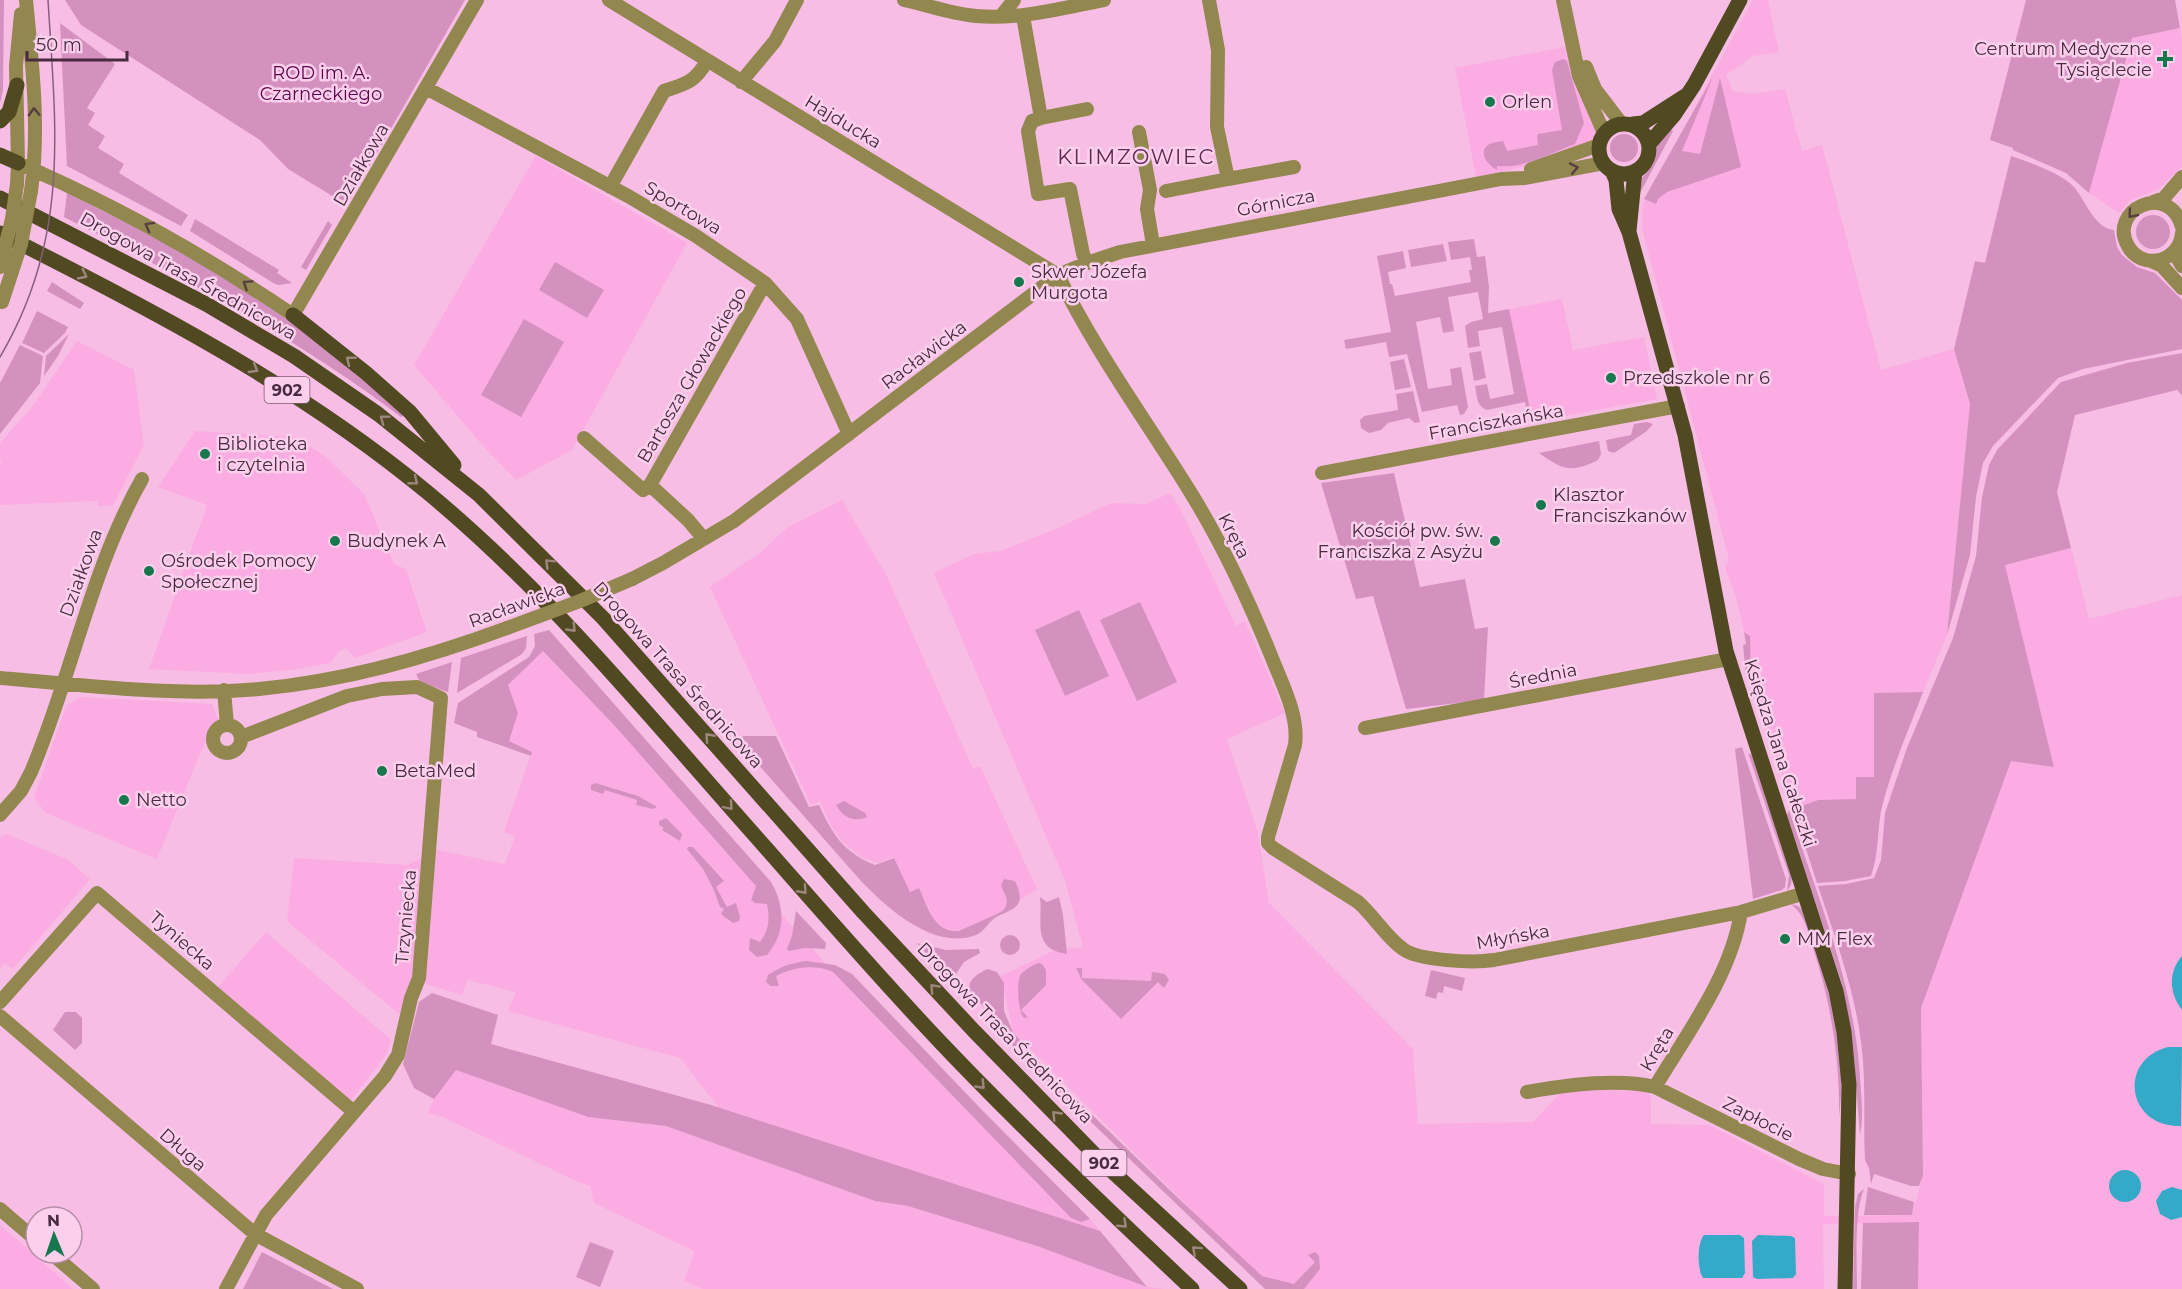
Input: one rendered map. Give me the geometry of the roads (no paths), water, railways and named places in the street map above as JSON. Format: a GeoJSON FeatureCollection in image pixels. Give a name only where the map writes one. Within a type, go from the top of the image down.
{"type":"FeatureCollection","features":[{"type":"Feature","properties":{"kind":"main road"},"geometry":{"type":"LineString","coordinates":[[1649,144],[1674,115],[1698,77],[1740,0]]}},
{"type":"Feature","properties":{"kind":"main road"},"geometry":{"type":"LineString","coordinates":[[0,121],[9,112],[17,85]]}},
{"type":"Feature","properties":{"kind":"main road"},"geometry":{"type":"LineString","coordinates":[[1627,124],[1646,136],[1649,144],[1647,160],[1635,171],[1620,174],[1608,167],[1599,154],[1602,139],[1612,126],[1627,124],[1643,123],[1685,96]]}},
{"type":"Feature","properties":{"kind":"main road"},"geometry":{"type":"LineString","coordinates":[[0,155],[18,163]]}},
{"type":"Feature","properties":{"kind":"main road","name":"Księdza Jana Gałeczki"},"geometry":{"type":"LineString","coordinates":[[1608,167],[1616,180],[1619,209],[1629,232],[1678,406],[1695,485],[1715,603],[1728,659],[1834,983],[1844,1032],[1849,1085],[1845,1289]]}},
{"type":"Feature","properties":{"kind":"main road","name":"Księdza Jana Gałeczki"},"geometry":{"type":"LineString","coordinates":[[1629,232],[1635,171]]}},
{"type":"Feature","properties":{"kind":"main road","name":"Drogowa Trasa Średnicowa"},"geometry":{"type":"LineString","coordinates":[[0,198],[206,304],[294,356],[378,414],[479,495],[603,618],[863,912],[974,1031],[1102,1162],[1240,1289]]}},
{"type":"Feature","properties":{"kind":"main road","name":"902"},"geometry":{"type":"LineString","coordinates":[[0,233],[191,331],[277,383],[389,461],[464,523],[516,571],[578,635],[764,847],[941,1042],[1080,1184],[1192,1289]]}},
{"type":"Feature","properties":{"kind":"main road"},"geometry":{"type":"LineString","coordinates":[[0,240],[31,249]]}},
{"type":"Feature","properties":{"kind":"main road"},"geometry":{"type":"LineString","coordinates":[[293,315],[366,373],[410,412],[479,495]]}},
{"type":"Feature","properties":{"kind":"street"},"geometry":{"type":"LineString","coordinates":[[0,267],[12,219],[17,184],[16,66],[24,0]]}},
{"type":"Feature","properties":{"kind":"street"},"geometry":{"type":"LineString","coordinates":[[1,304],[21,244],[35,160],[32,66],[24,0]]}},
{"type":"Feature","properties":{"kind":"street","name":"Działkowa"},"geometry":{"type":"LineString","coordinates":[[293,315],[477,0]]}},
{"type":"Feature","properties":{"kind":"street","name":"Hajducka"},"geometry":{"type":"LineString","coordinates":[[609,0],[1058,275]]}},
{"type":"Feature","properties":{"kind":"street"},"geometry":{"type":"LineString","coordinates":[[741,82],[775,41],[797,0]]}},
{"type":"Feature","properties":{"kind":"street"},"geometry":{"type":"LineString","coordinates":[[904,0],[975,16],[1023,16],[1104,0]]}},
{"type":"Feature","properties":{"kind":"street"},"geometry":{"type":"LineString","coordinates":[[1001,16],[1014,0]]}},
{"type":"Feature","properties":{"kind":"street"},"geometry":{"type":"LineString","coordinates":[[1209,0],[1218,50],[1218,127],[1228,179]]}},
{"type":"Feature","properties":{"kind":"street"},"geometry":{"type":"LineString","coordinates":[[1563,0],[1580,76],[1602,139]]}},
{"type":"Feature","properties":{"kind":"street"},"geometry":{"type":"LineString","coordinates":[[1571,0],[1590,79],[1603,101],[1627,124]]}},
{"type":"Feature","properties":{"kind":"street"},"geometry":{"type":"LineString","coordinates":[[1023,16],[1041,118]]}},
{"type":"Feature","properties":{"kind":"street"},"geometry":{"type":"LineString","coordinates":[[610,187],[664,91],[690,83],[701,72],[707,61]]}},
{"type":"Feature","properties":{"kind":"street","name":"Sportowa"},"geometry":{"type":"LineString","coordinates":[[426,88],[696,236],[765,284],[796,319],[849,434]]}},
{"type":"Feature","properties":{"kind":"street"},"geometry":{"type":"LineString","coordinates":[[1087,109],[1032,121],[1028,131],[1038,194],[1070,189],[1083,254],[1087,263]]}},
{"type":"Feature","properties":{"kind":"street"},"geometry":{"type":"LineString","coordinates":[[1139,132],[1150,190],[1147,209],[1154,245]]}},
{"type":"Feature","properties":{"kind":"street","name":"Górnicza"},"geometry":{"type":"LineString","coordinates":[[1504,179],[1602,139]]}},
{"type":"Feature","properties":{"kind":"street"},"geometry":{"type":"LineString","coordinates":[[18,163],[138,220],[200,255],[293,315]]}},
{"type":"Feature","properties":{"kind":"street"},"geometry":{"type":"LineString","coordinates":[[1166,191],[1294,167]]}},
{"type":"Feature","properties":{"kind":"street","name":"Górnicza"},"geometry":{"type":"LineString","coordinates":[[1058,275],[1120,252],[1154,245],[1504,179],[1608,167]]}},
{"type":"Feature","properties":{"kind":"street"},"geometry":{"type":"LineString","coordinates":[[2182,177],[2164,198],[2134,209],[2129,214],[2124,228],[2129,249],[2134,254],[2162,266],[2182,288]]}},
{"type":"Feature","properties":{"kind":"street"},"geometry":{"type":"LineString","coordinates":[[2153,202],[2167,206],[2181,221],[2178,259],[2182,266]]}},
{"type":"Feature","properties":{"kind":"street"},"geometry":{"type":"LineString","coordinates":[[2151,261],[2169,256],[2178,247]]}},
{"type":"Feature","properties":{"kind":"street","name":"Racławicka"},"geometry":{"type":"LineString","coordinates":[[0,678],[150,690],[259,689],[350,675],[445,651],[580,601],[632,579],[704,539],[774,492],[1058,275]]}},
{"type":"Feature","properties":{"kind":"street","name":"Kręta"},"geometry":{"type":"LineString","coordinates":[[1058,275],[1104,357],[1200,508],[1247,601],[1283,687],[1296,724],[1296,738],[1268,837]]}},
{"type":"Feature","properties":{"kind":"street","name":"Bartosza Głowackiego"},"geometry":{"type":"LineString","coordinates":[[584,438],[643,490],[650,485],[765,284]]}},
{"type":"Feature","properties":{"kind":"street","name":"Franciszkańska"},"geometry":{"type":"LineString","coordinates":[[1322,473],[1678,406]]}},
{"type":"Feature","properties":{"kind":"street","name":"Działkowa"},"geometry":{"type":"LineString","coordinates":[[0,815],[21,791],[31,772],[105,560],[124,512],[142,479]]}},
{"type":"Feature","properties":{"kind":"street","name":"Bartosza Głowackiego"},"geometry":{"type":"LineString","coordinates":[[650,485],[688,520],[704,539]]}},
{"type":"Feature","properties":{"kind":"street","name":"Średnia"},"geometry":{"type":"LineString","coordinates":[[1365,728],[1728,659]]}},
{"type":"Feature","properties":{"kind":"street","name":"Trzyniecka"},"geometry":{"type":"LineString","coordinates":[[226,1289],[266,1215],[385,1076],[398,1054],[411,998],[419,978],[441,698],[417,687],[382,689],[347,696],[242,737]]}},
{"type":"Feature","properties":{"kind":"street"},"geometry":{"type":"LineString","coordinates":[[224,690],[226,725]]}},
{"type":"Feature","properties":{"kind":"street"},"geometry":{"type":"LineString","coordinates":[[226,725],[235,727],[242,737],[241,744],[235,751],[226,753],[214,746],[213,736],[218,728],[226,725]]}},
{"type":"Feature","properties":{"kind":"street","name":"Młyńska"},"geometry":{"type":"LineString","coordinates":[[1268,837],[1268,843],[1273,848],[1358,902],[1406,952],[1448,960],[1482,962],[1741,912],[1805,893]]}},
{"type":"Feature","properties":{"kind":"street","name":"Tyniecka"},"geometry":{"type":"LineString","coordinates":[[0,1002],[97,892],[354,1112]]}},
{"type":"Feature","properties":{"kind":"street","name":"Kręta"},"geometry":{"type":"LineString","coordinates":[[1527,1092],[1558,1086],[1589,1084],[1642,1083],[1655,1086],[1703,1007],[1721,972],[1738,934],[1741,912]]}},
{"type":"Feature","properties":{"kind":"street","name":"Długa"},"geometry":{"type":"LineString","coordinates":[[0,1016],[255,1234],[357,1289]]}},
{"type":"Feature","properties":{"kind":"street","name":"Zapłocie"},"geometry":{"type":"LineString","coordinates":[[1655,1086],[1799,1159],[1833,1172],[1849,1174]]}},
{"type":"Feature","properties":{"kind":"street"},"geometry":{"type":"LineString","coordinates":[[0,1209],[24,1230]]}},
{"type":"Feature","properties":{"kind":"street"},"geometry":{"type":"LineString","coordinates":[[65,1265],[93,1289]]}},
{"type":"Feature","properties":{"kind":"water"},"geometry":{"type":"Polygon","coordinates":[[[2182,956],[2182,1010],[2175,997],[2172,976],[2182,956]]]}},
{"type":"Feature","properties":{"kind":"water"},"geometry":{"type":"Polygon","coordinates":[[[2168,1047],[2182,1047],[2181,1126],[2163,1124],[2149,1116],[2140,1105],[2135,1092],[2135,1078],[2141,1065],[2152,1054],[2168,1047]]]}},
{"type":"Feature","properties":{"kind":"water"},"geometry":{"type":"Polygon","coordinates":[[[2125,1170],[2137,1174],[2141,1186],[2137,1198],[2125,1202],[2113,1198],[2109,1186],[2113,1174],[2125,1170]]]}},
{"type":"Feature","properties":{"kind":"water"},"geometry":{"type":"Polygon","coordinates":[[[2172,1187],[2182,1190],[2182,1217],[2171,1220],[2160,1214],[2156,1201],[2162,1191],[2172,1187]]]}},
{"type":"Feature","properties":{"kind":"water"},"geometry":{"type":"Polygon","coordinates":[[[1704,1235],[1740,1235],[1744,1238],[1745,1273],[1742,1278],[1703,1278],[1699,1256],[1700,1244],[1704,1235]]]}},
{"type":"Feature","properties":{"kind":"water"},"geometry":{"type":"Polygon","coordinates":[[[1758,1235],[1795,1238],[1796,1274],[1793,1278],[1757,1279],[1753,1277],[1752,1241],[1758,1235]]]}},
{"type":"Feature","properties":{"kind":"tram line"},"geometry":{"type":"LineString","coordinates":[[0,357],[22,313],[38,269],[48,226],[55,139],[48,0]]}},
{"type":"Feature","properties":{"kind":"place","name":"Centrum Medyczne Tysiąclecie"},"geometry":{"type":"Point","coordinates":[2165,59]}},
{"type":"Feature","properties":{"kind":"place","name":"Orlen"},"geometry":{"type":"Point","coordinates":[1490,102]}},
{"type":"Feature","properties":{"kind":"place","name":"Skwer Józefa Murgota"},"geometry":{"type":"Point","coordinates":[1019,282]}},
{"type":"Feature","properties":{"kind":"place","name":"Przedszkole nr 6"},"geometry":{"type":"Point","coordinates":[1611,378]}},
{"type":"Feature","properties":{"kind":"place","name":"Biblioteka i czytelnia"},"geometry":{"type":"Point","coordinates":[205,454]}},
{"type":"Feature","properties":{"kind":"place","name":"Klasztor Franciszkanów"},"geometry":{"type":"Point","coordinates":[1541,505]}},
{"type":"Feature","properties":{"kind":"place","name":"Budynek A"},"geometry":{"type":"Point","coordinates":[335,541]}},
{"type":"Feature","properties":{"kind":"place","name":"Kościół pw. św. Franciszka z Asyżu"},"geometry":{"type":"Point","coordinates":[1495,541]}},
{"type":"Feature","properties":{"kind":"place","name":"Ośrodek Pomocy Społecznej"},"geometry":{"type":"Point","coordinates":[149,571]}},
{"type":"Feature","properties":{"kind":"place","name":"BetaMed"},"geometry":{"type":"Point","coordinates":[382,771]}},
{"type":"Feature","properties":{"kind":"place","name":"Netto"},"geometry":{"type":"Point","coordinates":[124,800]}},
{"type":"Feature","properties":{"kind":"place","name":"MM Flex"},"geometry":{"type":"Point","coordinates":[1785,939]}},
{"type":"Feature","properties":{"kind":"district","name":"KLIMZOWIEC"},"geometry":{"type":"Point","coordinates":[1136,157]}},
{"type":"Feature","properties":{"kind":"park label","name":"ROD im. A. Czarneckiego"},"geometry":{"type":"Point","coordinates":[321,83]}}]}
